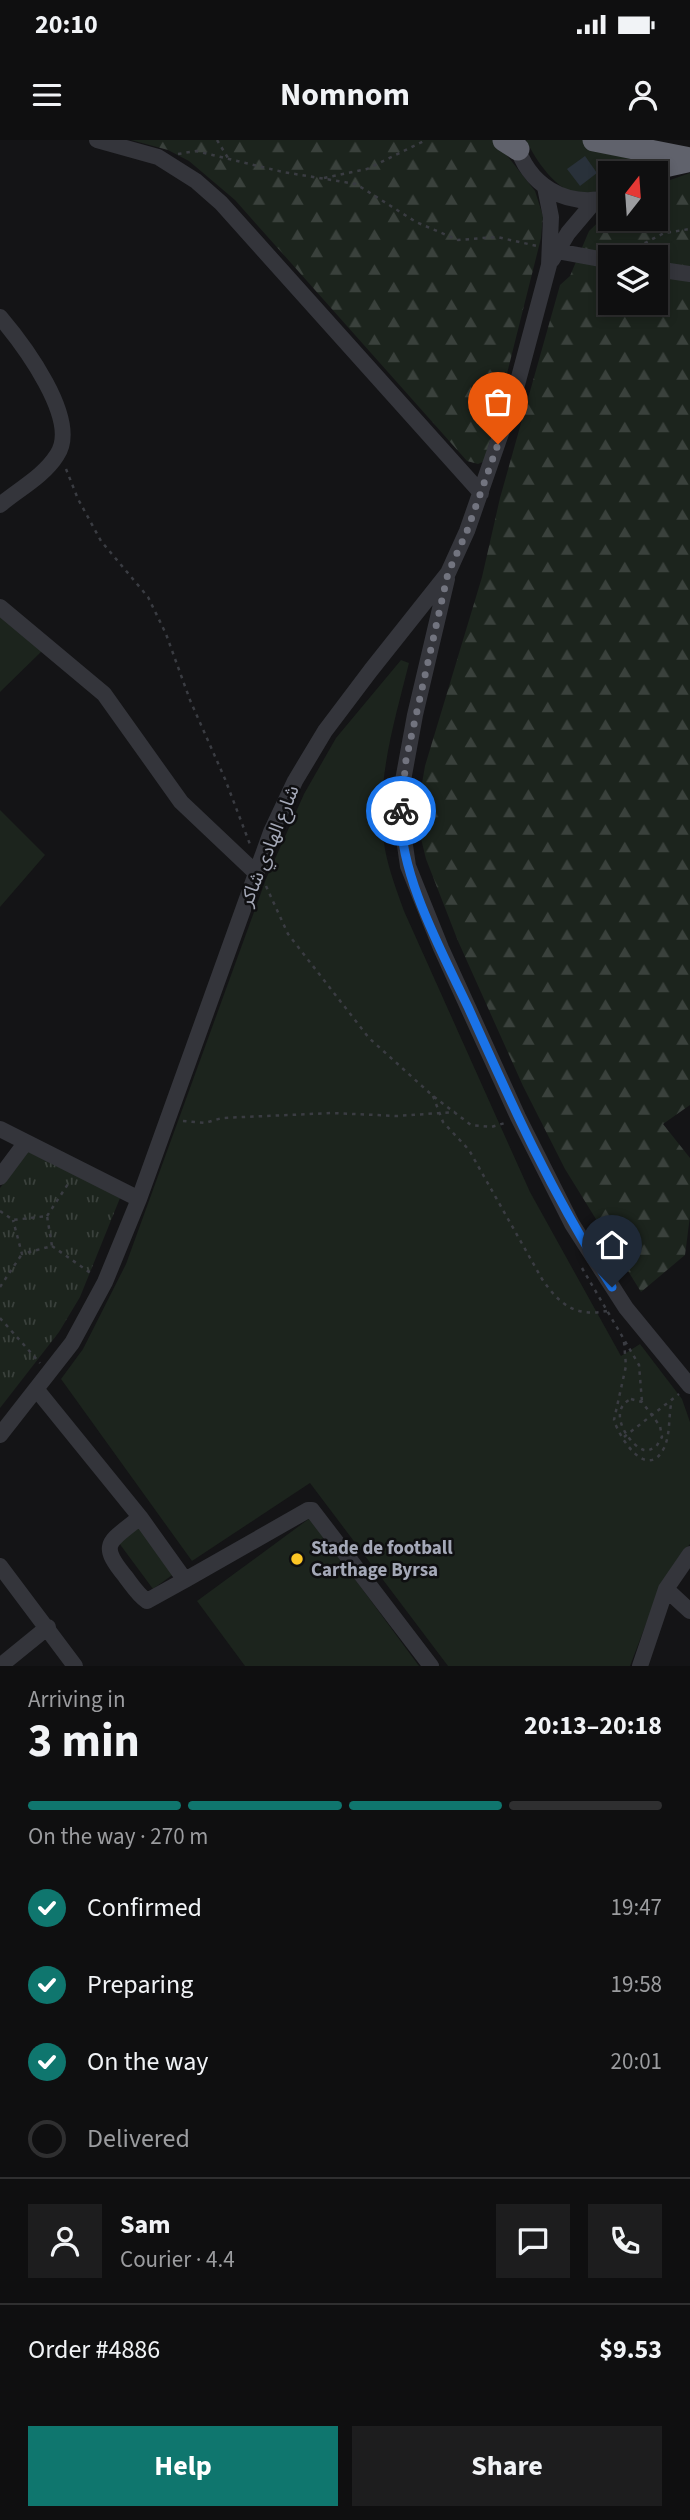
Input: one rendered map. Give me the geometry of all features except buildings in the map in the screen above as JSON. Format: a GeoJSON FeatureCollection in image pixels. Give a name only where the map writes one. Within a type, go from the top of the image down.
{"type":"FeatureCollection","features":[{"type":"Feature","properties":{"kind":"highway"},"geometry":{"type":"LineString","coordinates":[[594,140],[668,165],[690,160]]}},
{"type":"Feature","properties":{"kind":"street"},"geometry":{"type":"LineString","coordinates":[[97,140],[158,157],[196,181],[221,203],[481,493]]}},
{"type":"Feature","properties":{"kind":"street"},"geometry":{"type":"LineString","coordinates":[[512,143],[528,170],[545,187],[560,196],[577,201],[598,199]]}},
{"type":"Feature","properties":{"kind":"street"},"geometry":{"type":"LineString","coordinates":[[545,187],[551,217],[552,255]]}},
{"type":"Feature","properties":{"kind":"street"},"geometry":{"type":"LineString","coordinates":[[552,255],[568,233],[598,204]]}},
{"type":"Feature","properties":{"kind":"street"},"geometry":{"type":"LineString","coordinates":[[552,255],[598,260]]}},
{"type":"Feature","properties":{"kind":"street","name":"شارع الهادي شاكر"},"geometry":{"type":"LineString","coordinates":[[0,1435],[72,1343],[105,1282],[139,1199],[283,805],[312,751],[347,700],[448,573],[481,493],[514,396],[552,255]]}},
{"type":"Feature","properties":{"kind":"street"},"geometry":{"type":"LineString","coordinates":[[668,271],[690,274]]}},
{"type":"Feature","properties":{"kind":"street"},"geometry":{"type":"LineString","coordinates":[[0,317],[26,351],[58,408],[62,425],[60,453],[34,479],[0,505]]}},
{"type":"Feature","properties":{"kind":"street"},"geometry":{"type":"LineString","coordinates":[[448,573],[406,760],[401,818],[408,866],[441,948],[518,1117],[572,1224],[626,1308],[688,1382]]}},
{"type":"Feature","properties":{"kind":"street"},"geometry":{"type":"LineString","coordinates":[[0,607],[104,694],[181,802],[258,872]]}},
{"type":"Feature","properties":{"kind":"street"},"geometry":{"type":"LineString","coordinates":[[0,1129],[139,1199]]}},
{"type":"Feature","properties":{"kind":"street"},"geometry":{"type":"LineString","coordinates":[[0,1177],[26,1142]]}},
{"type":"Feature","properties":{"kind":"street"},"geometry":{"type":"LineString","coordinates":[[37,1390],[140,1517],[185,1580]]}},
{"type":"Feature","properties":{"kind":"street"},"geometry":{"type":"LineString","coordinates":[[140,1517],[112,1541],[109,1557],[147,1601],[312,1510],[431,1666]]}},
{"type":"Feature","properties":{"kind":"street"},"geometry":{"type":"LineString","coordinates":[[640,1666],[667,1589],[690,1553]]}},
{"type":"Feature","properties":{"kind":"street"},"geometry":{"type":"LineString","coordinates":[[0,1566],[75,1666]]}},
{"type":"Feature","properties":{"kind":"street"},"geometry":{"type":"LineString","coordinates":[[667,1589],[690,1611]]}},
{"type":"Feature","properties":{"kind":"street"},"geometry":{"type":"LineString","coordinates":[[0,1666],[48,1627]]}},
{"type":"Feature","properties":{"kind":"path"},"geometry":{"type":"LineString","coordinates":[[217,140],[228,158]]}},
{"type":"Feature","properties":{"kind":"path"},"geometry":{"type":"LineString","coordinates":[[321,178],[367,169],[426,140]]}},
{"type":"Feature","properties":{"kind":"path"},"geometry":{"type":"LineString","coordinates":[[158,157],[196,150],[283,172],[356,184],[416,222],[458,240],[497,237],[552,255]]}},
{"type":"Feature","properties":{"kind":"path"},"geometry":{"type":"LineString","coordinates":[[641,245],[664,233],[690,229]]}},
{"type":"Feature","properties":{"kind":"path"},"geometry":{"type":"LineString","coordinates":[[60,453],[78,499],[101,541],[148,597],[160,622],[190,700],[225,779],[258,872],[288,934],[369,1038],[433,1096],[471,1125],[491,1127],[518,1117]]}},
{"type":"Feature","properties":{"kind":"path"},"geometry":{"type":"LineString","coordinates":[[433,1096],[443,1122],[469,1150],[555,1299],[572,1310],[598,1313],[626,1308]]}},
{"type":"Feature","properties":{"kind":"path"},"geometry":{"type":"LineString","coordinates":[[169,1117],[205,1123],[222,1118],[267,1115],[332,1113],[397,1116],[455,1112]]}},
{"type":"Feature","properties":{"kind":"path"},"geometry":{"type":"LineString","coordinates":[[78,1168],[47,1216],[52,1246],[105,1282]]}},
{"type":"Feature","properties":{"kind":"path"},"geometry":{"type":"LineString","coordinates":[[0,1210],[13,1220],[22,1254]]}},
{"type":"Feature","properties":{"kind":"path"},"geometry":{"type":"LineString","coordinates":[[13,1220],[47,1216]]}},
{"type":"Feature","properties":{"kind":"path"},"geometry":{"type":"LineString","coordinates":[[0,1287],[22,1254],[52,1246]]}},
{"type":"Feature","properties":{"kind":"path"},"geometry":{"type":"LineString","coordinates":[[0,1318],[49,1372]]}},
{"type":"Feature","properties":{"kind":"path"},"geometry":{"type":"LineString","coordinates":[[642,1402],[639,1365],[624,1339],[626,1366],[614,1420],[637,1457],[643,1461],[658,1455],[667,1438],[672,1400]]}},
{"type":"Feature","properties":{"kind":"path"},"geometry":{"type":"LineString","coordinates":[[624,1437],[679,1395],[688,1382]]}},
{"type":"Feature","properties":{"kind":"path"},"geometry":{"type":"LineString","coordinates":[[631,1399],[642,1402],[662,1432],[656,1447],[644,1450],[638,1447],[619,1418],[621,1406],[631,1399]]}},
{"type":"Feature","properties":{"kind":"green space"},"geometry":{"type":"Polygon","coordinates":[[[131,140],[492,140],[498,144],[535,191],[543,216],[541,238],[485,461],[478,464],[467,461],[235,200],[189,161],[168,150],[131,140]]]}},
{"type":"Feature","properties":{"kind":"green space"},"geometry":{"type":"Polygon","coordinates":[[[526,140],[650,140],[644,161],[598,161],[598,190],[585,194],[566,190],[549,175],[526,140]]]}},
{"type":"Feature","properties":{"kind":"green space"},"geometry":{"type":"Polygon","coordinates":[[[690,173],[690,1105],[663,1124],[690,1158],[690,1216],[685,1255],[641,1292],[565,1169],[523,1086],[458,941],[426,859],[416,818],[425,766],[482,577],[500,498],[560,285],[570,276],[589,231],[598,222],[598,231],[668,231],[668,181],[690,173]]]}},
{"type":"Feature","properties":{"kind":"green space"},"geometry":{"type":"Polygon","coordinates":[[[0,613],[42,651],[0,692],[0,613]]]}},
{"type":"Feature","properties":{"kind":"green space"},"geometry":{"type":"Polygon","coordinates":[[[401,660],[409,663],[387,755],[382,825],[389,865],[404,911],[530,1192],[621,1356],[640,1344],[682,1399],[690,1422],[690,1544],[662,1582],[630,1666],[448,1666],[310,1483],[192,1561],[61,1379],[83,1349],[126,1264],[266,879],[304,794],[336,738],[401,660]]]}},
{"type":"Feature","properties":{"kind":"green space"},"geometry":{"type":"Polygon","coordinates":[[[0,810],[45,855],[0,907],[0,810]]]}},
{"type":"Feature","properties":{"kind":"green space"},"geometry":{"type":"Polygon","coordinates":[[[31,1148],[120,1198],[80,1297],[59,1332],[0,1408],[0,1188],[31,1148]]]}},
{"type":"Feature","properties":{"kind":"green space","name":"Stade de football Carthage Byrsa"},"geometry":{"type":"Polygon","coordinates":[[[310,1518],[419,1666],[245,1666],[197,1601],[310,1518]]]}},
{"type":"Feature","properties":{"kind":"green space"},"geometry":{"type":"Polygon","coordinates":[[[141,1521],[175,1573],[153,1589],[116,1539],[141,1521]]]}},
{"type":"Feature","properties":{"kind":"shaded area"},"geometry":{"type":"Polygon","coordinates":[[[585,156],[597,173],[580,186],[567,169],[585,156]]]}},
{"type":"Feature","properties":{"kind":"way so far"},"geometry":{"type":"LineString","coordinates":[[401,811],[406,760],[448,573],[467,531],[498,444]]}},
{"type":"Feature","properties":{"kind":"place","name":"Stade de football Carthage Byrsa"},"geometry":{"type":"Point","coordinates":[297,1559]}},
{"type":"Feature","properties":{"kind":"route"},"geometry":{"type":"LineString","coordinates":[[401,811],[408,866],[441,948],[518,1117],[564,1210],[612,1287]]}}]}
